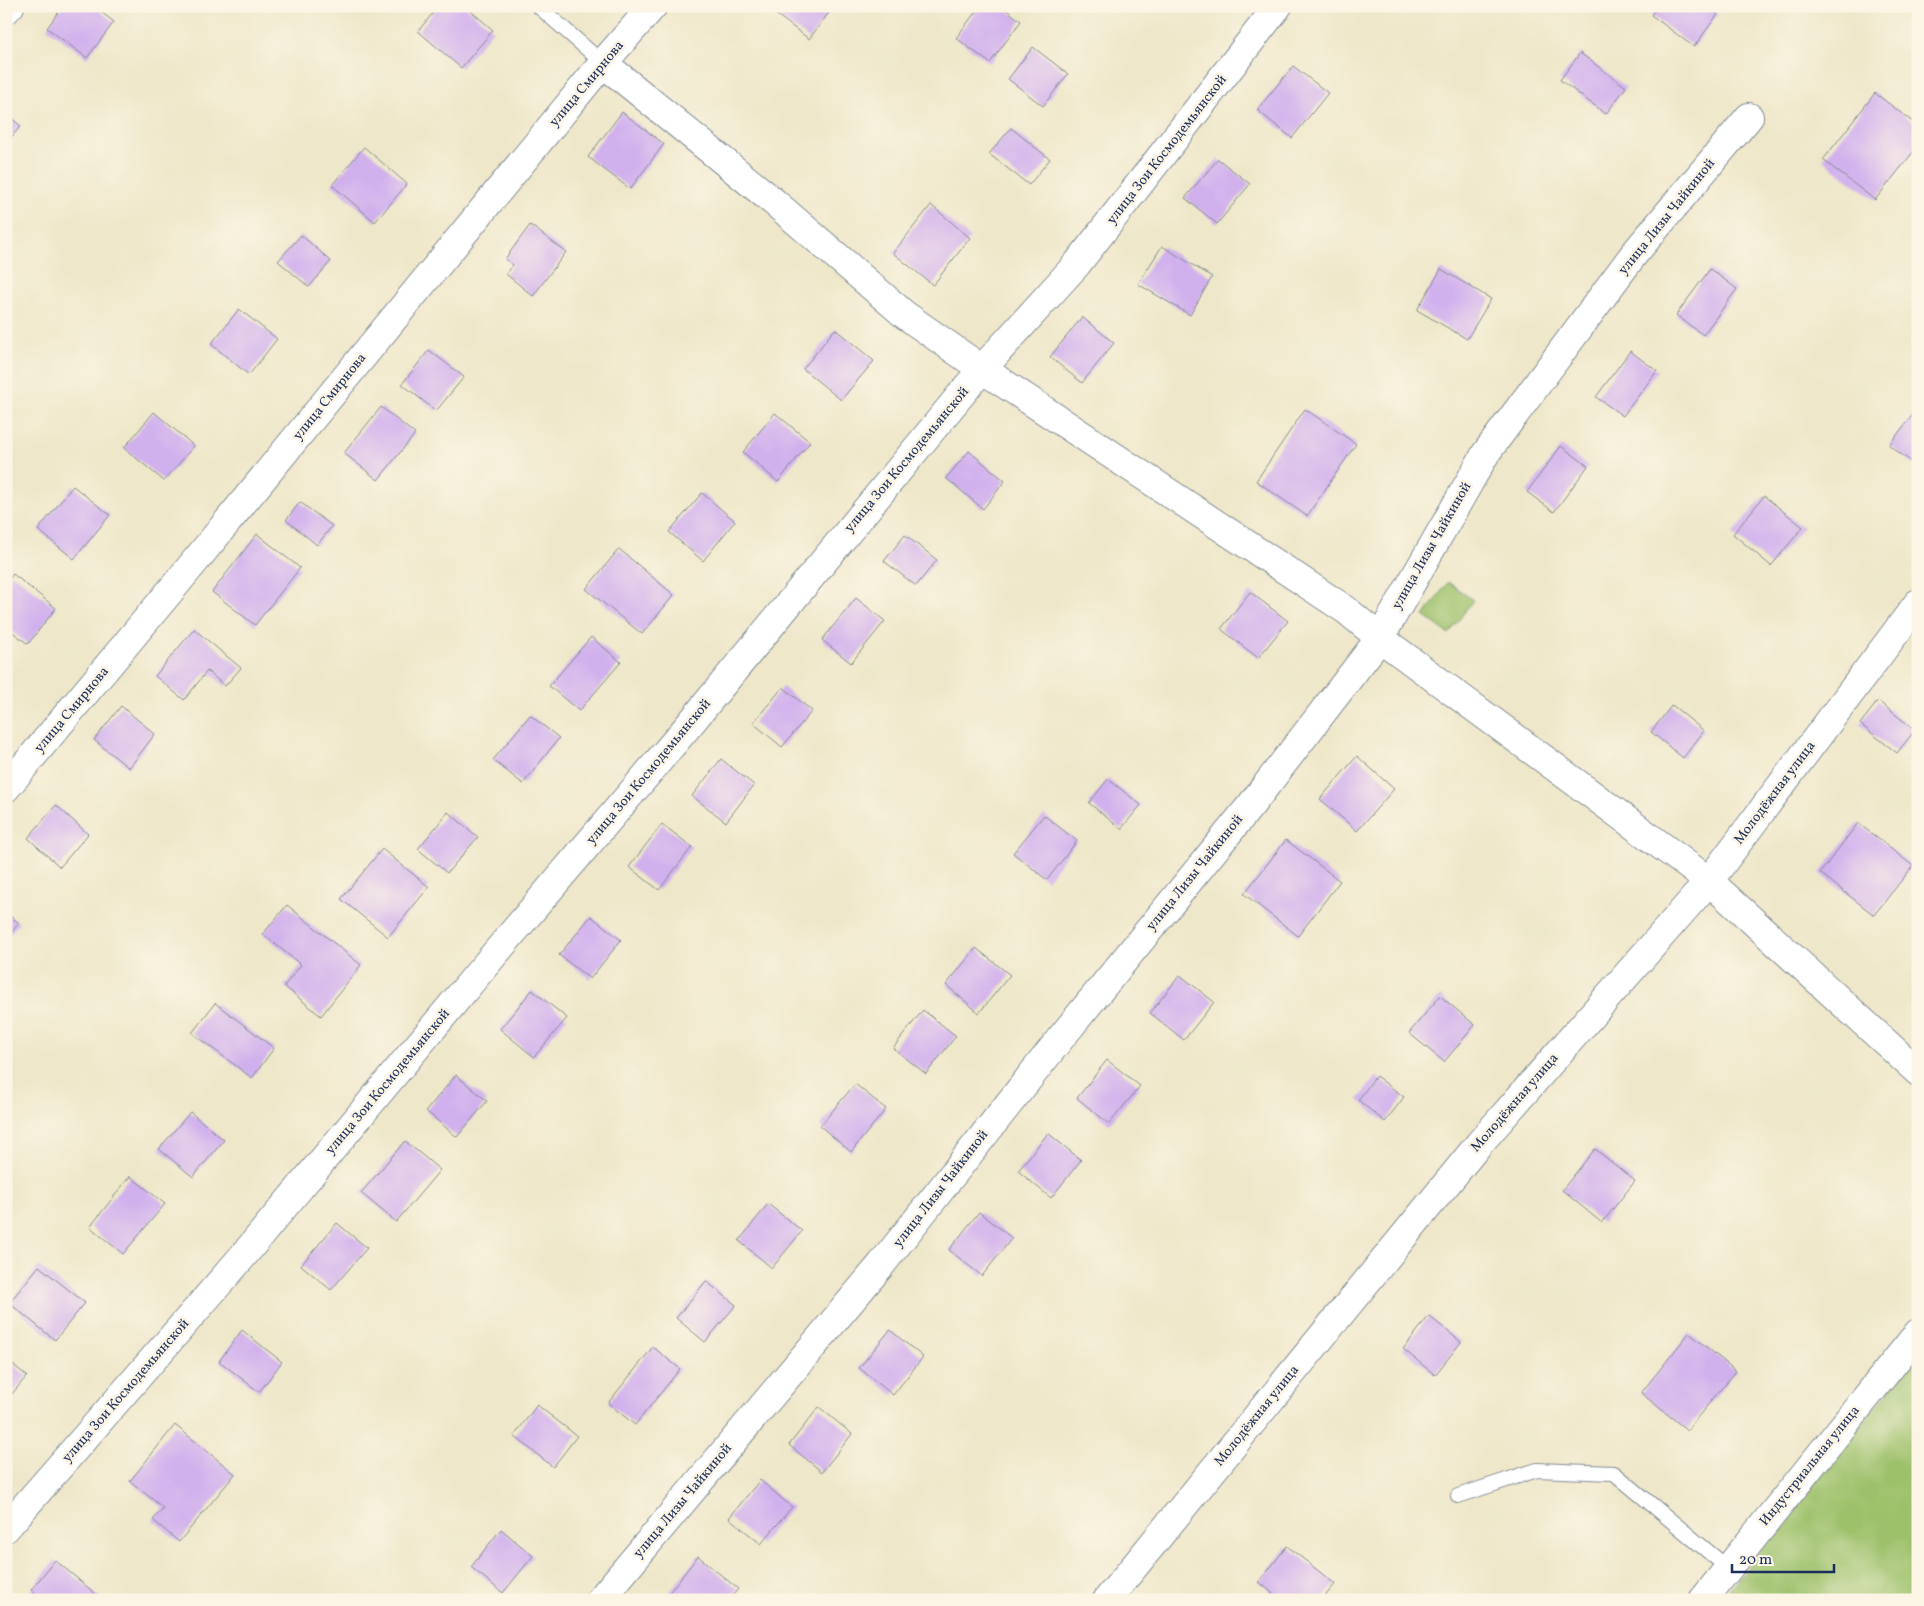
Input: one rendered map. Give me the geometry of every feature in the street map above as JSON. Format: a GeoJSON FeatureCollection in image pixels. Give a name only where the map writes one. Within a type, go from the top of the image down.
{"type":"FeatureCollection","features":[{"type":"Feature","properties":{"kind":"street"},"geometry":{"type":"LineString","coordinates":[[6,10],[10,6]]}},
{"type":"Feature","properties":{"kind":"street","name":"улица Смирнова"},"geometry":{"type":"LineString","coordinates":[[6,788],[192,565],[603,63],[653,6]]}},
{"type":"Feature","properties":{"kind":"street","name":"улица Зои Космодемьянской"},"geometry":{"type":"LineString","coordinates":[[6,1528],[243,1256],[689,725],[982,369],[1076,264],[1278,6]]}},
{"type":"Feature","properties":{"kind":"street"},"geometry":{"type":"LineString","coordinates":[[603,63],[774,202],[905,315],[982,369],[1346,610],[1380,638],[1709,881],[1918,1072]]}},
{"type":"Feature","properties":{"kind":"street","name":"улица Лизы Чайкиной"},"geometry":{"type":"LineString","coordinates":[[600,1600],[881,1265],[1060,1039],[1251,805],[1380,638],[1486,453],[1634,254],[1749,118]]}},
{"type":"Feature","properties":{"kind":"street","name":"Молодёжная улица"},"geometry":{"type":"LineString","coordinates":[[1107,1600],[1479,1144],[1709,881],[1918,603]]}},
{"type":"Feature","properties":{"kind":"street","name":"Индустриальная улица"},"geometry":{"type":"LineString","coordinates":[[1703,1600],[1918,1333]]}},
{"type":"Feature","properties":{"kind":"lane"},"geometry":{"type":"LineString","coordinates":[[538,6],[603,63]]}},
{"type":"Feature","properties":{"kind":"lane"},"geometry":{"type":"LineString","coordinates":[[1458,1496],[1537,1470],[1614,1474],[1729,1569]]}},
{"type":"Feature","properties":{"kind":"green space"},"geometry":{"type":"Polygon","coordinates":[[[1448,582],[1473,600],[1449,634],[1424,616],[1448,582]]]}},
{"type":"Feature","properties":{"kind":"green space"},"geometry":{"type":"Polygon","coordinates":[[[1918,1354],[1918,1600],[1721,1600],[1918,1354]]]}},
{"type":"Feature","properties":{"kind":"building"},"geometry":{"type":"Polygon","coordinates":[[[63,6],[93,6],[114,22],[87,58],[47,28],[63,6]]]}},
{"type":"Feature","properties":{"kind":"building"},"geometry":{"type":"Polygon","coordinates":[[[439,6],[465,6],[493,30],[461,68],[418,31],[439,6]]]}},
{"type":"Feature","properties":{"kind":"building"},"geometry":{"type":"Polygon","coordinates":[[[765,6],[834,6],[809,39],[765,6]]]}},
{"type":"Feature","properties":{"kind":"building"},"geometry":{"type":"Polygon","coordinates":[[[980,6],[1001,6],[1021,21],[990,63],[956,38],[980,6]]]}},
{"type":"Feature","properties":{"kind":"building"},"geometry":{"type":"Polygon","coordinates":[[[1658,6],[1708,6],[1718,14],[1694,47],[1651,15],[1658,6]]]}},
{"type":"Feature","properties":{"kind":"building"},"geometry":{"type":"Polygon","coordinates":[[[1033,47],[1068,74],[1043,106],[1008,79],[1033,47]]]}},
{"type":"Feature","properties":{"kind":"building"},"geometry":{"type":"Polygon","coordinates":[[[1580,53],[1626,87],[1606,114],[1560,80],[1580,53]]]}},
{"type":"Feature","properties":{"kind":"building"},"geometry":{"type":"Polygon","coordinates":[[[1293,66],[1328,93],[1292,138],[1257,110],[1293,66]]]}},
{"type":"Feature","properties":{"kind":"building"},"geometry":{"type":"Polygon","coordinates":[[[1875,93],[1918,126],[1918,146],[1875,200],[1823,160],[1875,93]]]}},
{"type":"Feature","properties":{"kind":"building"},"geometry":{"type":"Polygon","coordinates":[[[622,112],[664,144],[630,189],[588,157],[622,112]]]}},
{"type":"Feature","properties":{"kind":"building"},"geometry":{"type":"Polygon","coordinates":[[[6,114],[21,126],[6,143],[6,114]]]}},
{"type":"Feature","properties":{"kind":"building"},"geometry":{"type":"Polygon","coordinates":[[[1011,128],[1050,159],[1029,185],[989,154],[1011,128]]]}},
{"type":"Feature","properties":{"kind":"building"},"geometry":{"type":"Polygon","coordinates":[[[364,147],[407,184],[375,222],[332,185],[364,147]]]}},
{"type":"Feature","properties":{"kind":"building"},"geometry":{"type":"Polygon","coordinates":[[[1218,159],[1250,184],[1217,224],[1185,198],[1218,159]]]}},
{"type":"Feature","properties":{"kind":"building"},"geometry":{"type":"Polygon","coordinates":[[[931,205],[970,238],[933,285],[893,253],[931,205]]]}},
{"type":"Feature","properties":{"kind":"building"},"geometry":{"type":"Polygon","coordinates":[[[530,225],[566,252],[533,296],[506,274],[513,265],[505,259],[530,225]]]}},
{"type":"Feature","properties":{"kind":"building"},"geometry":{"type":"Polygon","coordinates":[[[301,235],[331,261],[309,287],[278,261],[301,235]]]}},
{"type":"Feature","properties":{"kind":"building"},"geometry":{"type":"Polygon","coordinates":[[[1162,246],[1212,277],[1190,315],[1138,284],[1162,246]]]}},
{"type":"Feature","properties":{"kind":"building"},"geometry":{"type":"Polygon","coordinates":[[[1441,269],[1491,299],[1467,339],[1417,310],[1441,269]]]}},
{"type":"Feature","properties":{"kind":"building"},"geometry":{"type":"Polygon","coordinates":[[[1710,269],[1737,289],[1703,335],[1676,315],[1710,269]]]}},
{"type":"Feature","properties":{"kind":"building"},"geometry":{"type":"Polygon","coordinates":[[[239,309],[277,339],[249,375],[211,344],[239,309]]]}},
{"type":"Feature","properties":{"kind":"building"},"geometry":{"type":"Polygon","coordinates":[[[1082,317],[1114,343],[1082,383],[1050,357],[1082,317]]]}},
{"type":"Feature","properties":{"kind":"building"},"geometry":{"type":"Polygon","coordinates":[[[835,329],[874,361],[841,400],[803,369],[835,329]]]}},
{"type":"Feature","properties":{"kind":"building"},"geometry":{"type":"Polygon","coordinates":[[[429,350],[464,377],[436,411],[402,384],[429,350]]]}},
{"type":"Feature","properties":{"kind":"building"},"geometry":{"type":"Polygon","coordinates":[[[1630,351],[1657,371],[1623,416],[1596,397],[1630,351]]]}},
{"type":"Feature","properties":{"kind":"building"},"geometry":{"type":"Polygon","coordinates":[[[381,407],[415,434],[378,480],[344,453],[381,407]]]}},
{"type":"Feature","properties":{"kind":"building"},"geometry":{"type":"Polygon","coordinates":[[[1918,408],[1918,467],[1889,445],[1918,408]]]}},
{"type":"Feature","properties":{"kind":"building"},"geometry":{"type":"Polygon","coordinates":[[[1305,409],[1356,444],[1307,516],[1256,481],[1305,409]]]}},
{"type":"Feature","properties":{"kind":"building"},"geometry":{"type":"Polygon","coordinates":[[[154,412],[194,446],[164,481],[124,448],[154,412]]]}},
{"type":"Feature","properties":{"kind":"building"},"geometry":{"type":"Polygon","coordinates":[[[775,413],[810,442],[778,482],[743,452],[775,413]]]}},
{"type":"Feature","properties":{"kind":"building"},"geometry":{"type":"Polygon","coordinates":[[[1561,446],[1588,466],[1554,512],[1527,492],[1561,446]]]}},
{"type":"Feature","properties":{"kind":"building"},"geometry":{"type":"Polygon","coordinates":[[[969,451],[1005,481],[983,509],[946,478],[969,451]]]}},
{"type":"Feature","properties":{"kind":"building"},"geometry":{"type":"Polygon","coordinates":[[[73,486],[110,515],[74,559],[38,530],[73,486]]]}},
{"type":"Feature","properties":{"kind":"building"},"geometry":{"type":"Polygon","coordinates":[[[702,493],[735,521],[703,561],[669,532],[702,493]]]}},
{"type":"Feature","properties":{"kind":"building"},"geometry":{"type":"Polygon","coordinates":[[[1764,496],[1803,527],[1771,566],[1733,534],[1764,496]]]}},
{"type":"Feature","properties":{"kind":"building"},"geometry":{"type":"Polygon","coordinates":[[[300,502],[332,526],[317,545],[286,520],[300,502]]]}},
{"type":"Feature","properties":{"kind":"building"},"geometry":{"type":"Polygon","coordinates":[[[257,534],[300,568],[255,625],[212,592],[257,534]]]}},
{"type":"Feature","properties":{"kind":"building"},"geometry":{"type":"Polygon","coordinates":[[[905,535],[937,560],[916,586],[884,561],[905,535]]]}},
{"type":"Feature","properties":{"kind":"building"},"geometry":{"type":"Polygon","coordinates":[[[619,549],[674,595],[642,634],[586,589],[619,549]]]}},
{"type":"Feature","properties":{"kind":"building"},"geometry":{"type":"Polygon","coordinates":[[[13,574],[56,608],[28,644],[6,627],[6,583],[13,574]]]}},
{"type":"Feature","properties":{"kind":"building"},"geometry":{"type":"Polygon","coordinates":[[[1250,592],[1288,621],[1258,658],[1221,629],[1250,592]]]}},
{"type":"Feature","properties":{"kind":"building"},"geometry":{"type":"Polygon","coordinates":[[[856,598],[885,621],[851,663],[822,640],[856,598]]]}},
{"type":"Feature","properties":{"kind":"building"},"geometry":{"type":"Polygon","coordinates":[[[194,629],[241,668],[225,686],[207,671],[184,700],[155,676],[194,629]]]}},
{"type":"Feature","properties":{"kind":"building"},"geometry":{"type":"Polygon","coordinates":[[[591,637],[621,662],[579,711],[549,686],[591,637]]]}},
{"type":"Feature","properties":{"kind":"building"},"geometry":{"type":"Polygon","coordinates":[[[783,687],[812,711],[782,747],[753,723],[783,687]]]}},
{"type":"Feature","properties":{"kind":"building"},"geometry":{"type":"Polygon","coordinates":[[[1878,701],[1915,730],[1897,753],[1860,724],[1878,701]]]}},
{"type":"Feature","properties":{"kind":"building"},"geometry":{"type":"Polygon","coordinates":[[[1672,705],[1704,731],[1683,758],[1651,732],[1672,705]]]}},
{"type":"Feature","properties":{"kind":"building"},"geometry":{"type":"Polygon","coordinates":[[[121,706],[155,734],[129,768],[94,740],[121,706]]]}},
{"type":"Feature","properties":{"kind":"building"},"geometry":{"type":"Polygon","coordinates":[[[530,715],[559,738],[523,784],[493,760],[530,715]]]}},
{"type":"Feature","properties":{"kind":"building"},"geometry":{"type":"Polygon","coordinates":[[[1357,756],[1394,789],[1357,831],[1320,799],[1357,756]]]}},
{"type":"Feature","properties":{"kind":"building"},"geometry":{"type":"Polygon","coordinates":[[[721,759],[754,785],[726,822],[692,796],[721,759]]]}},
{"type":"Feature","properties":{"kind":"building"},"geometry":{"type":"Polygon","coordinates":[[[1108,779],[1141,805],[1121,829],[1089,803],[1108,779]]]}},
{"type":"Feature","properties":{"kind":"building"},"geometry":{"type":"Polygon","coordinates":[[[56,805],[88,834],[60,867],[28,838],[56,805]]]}},
{"type":"Feature","properties":{"kind":"building"},"geometry":{"type":"Polygon","coordinates":[[[448,812],[478,837],[447,873],[418,849],[448,812]]]}},
{"type":"Feature","properties":{"kind":"building"},"geometry":{"type":"Polygon","coordinates":[[[1044,815],[1077,841],[1047,880],[1013,853],[1044,815]]]}},
{"type":"Feature","properties":{"kind":"building"},"geometry":{"type":"Polygon","coordinates":[[[1858,823],[1913,866],[1874,915],[1820,873],[1858,823]]]}},
{"type":"Feature","properties":{"kind":"building"},"geometry":{"type":"Polygon","coordinates":[[[662,824],[692,847],[659,890],[629,867],[662,824]]]}},
{"type":"Feature","properties":{"kind":"building"},"geometry":{"type":"Polygon","coordinates":[[[1286,840],[1340,881],[1298,936],[1244,894],[1286,840]]]}},
{"type":"Feature","properties":{"kind":"building"},"geometry":{"type":"Polygon","coordinates":[[[382,849],[429,887],[388,937],[341,899],[382,849]]]}},
{"type":"Feature","properties":{"kind":"building"},"geometry":{"type":"Polygon","coordinates":[[[287,905],[361,965],[321,1016],[284,986],[301,965],[263,934],[287,905]]]}},
{"type":"Feature","properties":{"kind":"building"},"geometry":{"type":"Polygon","coordinates":[[[6,913],[19,923],[6,939],[6,913]]]}},
{"type":"Feature","properties":{"kind":"building"},"geometry":{"type":"Polygon","coordinates":[[[591,916],[621,940],[590,979],[559,955],[591,916]]]}},
{"type":"Feature","properties":{"kind":"building"},"geometry":{"type":"Polygon","coordinates":[[[976,948],[1010,975],[979,1013],[946,985],[976,948]]]}},
{"type":"Feature","properties":{"kind":"building"},"geometry":{"type":"Polygon","coordinates":[[[1180,975],[1214,1002],[1184,1040],[1150,1013],[1180,975]]]}},
{"type":"Feature","properties":{"kind":"building"},"geometry":{"type":"Polygon","coordinates":[[[532,990],[567,1018],[534,1057],[500,1029],[532,990]]]}},
{"type":"Feature","properties":{"kind":"building"},"geometry":{"type":"Polygon","coordinates":[[[1440,996],[1475,1025],[1444,1062],[1409,1033],[1440,996]]]}},
{"type":"Feature","properties":{"kind":"building"},"geometry":{"type":"Polygon","coordinates":[[[215,1003],[274,1048],[252,1078],[192,1033],[215,1003]]]}},
{"type":"Feature","properties":{"kind":"building"},"geometry":{"type":"Polygon","coordinates":[[[923,1010],[956,1036],[926,1074],[893,1048],[923,1010]]]}},
{"type":"Feature","properties":{"kind":"building"},"geometry":{"type":"Polygon","coordinates":[[[1107,1060],[1140,1086],[1109,1124],[1077,1098],[1107,1060]]]}},
{"type":"Feature","properties":{"kind":"building"},"geometry":{"type":"Polygon","coordinates":[[[456,1075],[487,1101],[457,1137],[426,1111],[456,1075]]]}},
{"type":"Feature","properties":{"kind":"building"},"geometry":{"type":"Polygon","coordinates":[[[1376,1076],[1404,1097],[1385,1122],[1358,1100],[1376,1076]]]}},
{"type":"Feature","properties":{"kind":"building"},"geometry":{"type":"Polygon","coordinates":[[[855,1084],[886,1109],[851,1152],[820,1126],[855,1084]]]}},
{"type":"Feature","properties":{"kind":"building"},"geometry":{"type":"Polygon","coordinates":[[[190,1112],[224,1140],[193,1177],[159,1149],[190,1112]]]}},
{"type":"Feature","properties":{"kind":"building"},"geometry":{"type":"Polygon","coordinates":[[[1048,1133],[1081,1160],[1051,1198],[1018,1171],[1048,1133]]]}},
{"type":"Feature","properties":{"kind":"building"},"geometry":{"type":"Polygon","coordinates":[[[405,1141],[440,1170],[396,1222],[361,1193],[405,1141]]]}},
{"type":"Feature","properties":{"kind":"building"},"geometry":{"type":"Polygon","coordinates":[[[1595,1149],[1635,1181],[1602,1223],[1562,1190],[1595,1149]]]}},
{"type":"Feature","properties":{"kind":"building"},"geometry":{"type":"Polygon","coordinates":[[[130,1176],[165,1204],[123,1254],[90,1227],[130,1176]]]}},
{"type":"Feature","properties":{"kind":"building"},"geometry":{"type":"Polygon","coordinates":[[[768,1204],[802,1231],[772,1268],[739,1241],[768,1204]]]}},
{"type":"Feature","properties":{"kind":"building"},"geometry":{"type":"Polygon","coordinates":[[[979,1212],[1012,1238],[982,1276],[949,1250],[979,1212]]]}},
{"type":"Feature","properties":{"kind":"building"},"geometry":{"type":"Polygon","coordinates":[[[337,1223],[367,1248],[331,1290],[301,1265],[337,1223]]]}},
{"type":"Feature","properties":{"kind":"building"},"geometry":{"type":"Polygon","coordinates":[[[39,1266],[85,1303],[55,1340],[9,1303],[39,1266]]]}},
{"type":"Feature","properties":{"kind":"building"},"geometry":{"type":"Polygon","coordinates":[[[706,1281],[736,1305],[705,1342],[676,1318],[706,1281]]]}},
{"type":"Feature","properties":{"kind":"building"},"geometry":{"type":"Polygon","coordinates":[[[1429,1316],[1461,1342],[1435,1375],[1403,1349],[1429,1316]]]}},
{"type":"Feature","properties":{"kind":"building"},"geometry":{"type":"Polygon","coordinates":[[[242,1330],[282,1362],[259,1392],[219,1361],[242,1330]]]}},
{"type":"Feature","properties":{"kind":"building"},"geometry":{"type":"Polygon","coordinates":[[[890,1330],[923,1357],[893,1395],[859,1368],[890,1330]]]}},
{"type":"Feature","properties":{"kind":"building"},"geometry":{"type":"Polygon","coordinates":[[[1689,1333],[1736,1371],[1687,1430],[1641,1393],[1689,1333]]]}},
{"type":"Feature","properties":{"kind":"building"},"geometry":{"type":"Polygon","coordinates":[[[653,1347],[680,1369],[635,1425],[608,1403],[653,1347]]]}},
{"type":"Feature","properties":{"kind":"building"},"geometry":{"type":"Polygon","coordinates":[[[6,1359],[27,1376],[6,1401],[6,1359]]]}},
{"type":"Feature","properties":{"kind":"building"},"geometry":{"type":"Polygon","coordinates":[[[537,1405],[577,1436],[553,1467],[514,1436],[537,1405]]]}},
{"type":"Feature","properties":{"kind":"building"},"geometry":{"type":"Polygon","coordinates":[[[819,1407],[852,1434],[822,1472],[789,1445],[819,1407]]]}},
{"type":"Feature","properties":{"kind":"building"},"geometry":{"type":"Polygon","coordinates":[[[175,1425],[235,1474],[179,1542],[153,1520],[163,1508],[130,1481],[175,1425]]]}},
{"type":"Feature","properties":{"kind":"building"},"geometry":{"type":"Polygon","coordinates":[[[760,1480],[792,1507],[761,1544],[729,1518],[760,1480]]]}},
{"type":"Feature","properties":{"kind":"building"},"geometry":{"type":"Polygon","coordinates":[[[501,1529],[533,1556],[503,1593],[471,1567],[501,1529]]]}},
{"type":"Feature","properties":{"kind":"building"},"geometry":{"type":"Polygon","coordinates":[[[1287,1546],[1335,1584],[1322,1600],[1281,1600],[1259,1582],[1287,1546]]]}},
{"type":"Feature","properties":{"kind":"building"},"geometry":{"type":"Polygon","coordinates":[[[698,1556],[738,1589],[729,1600],[663,1600],[698,1556]]]}},
{"type":"Feature","properties":{"kind":"building"},"geometry":{"type":"Polygon","coordinates":[[[55,1560],[103,1600],[43,1600],[31,1590],[55,1560]]]}}]}
